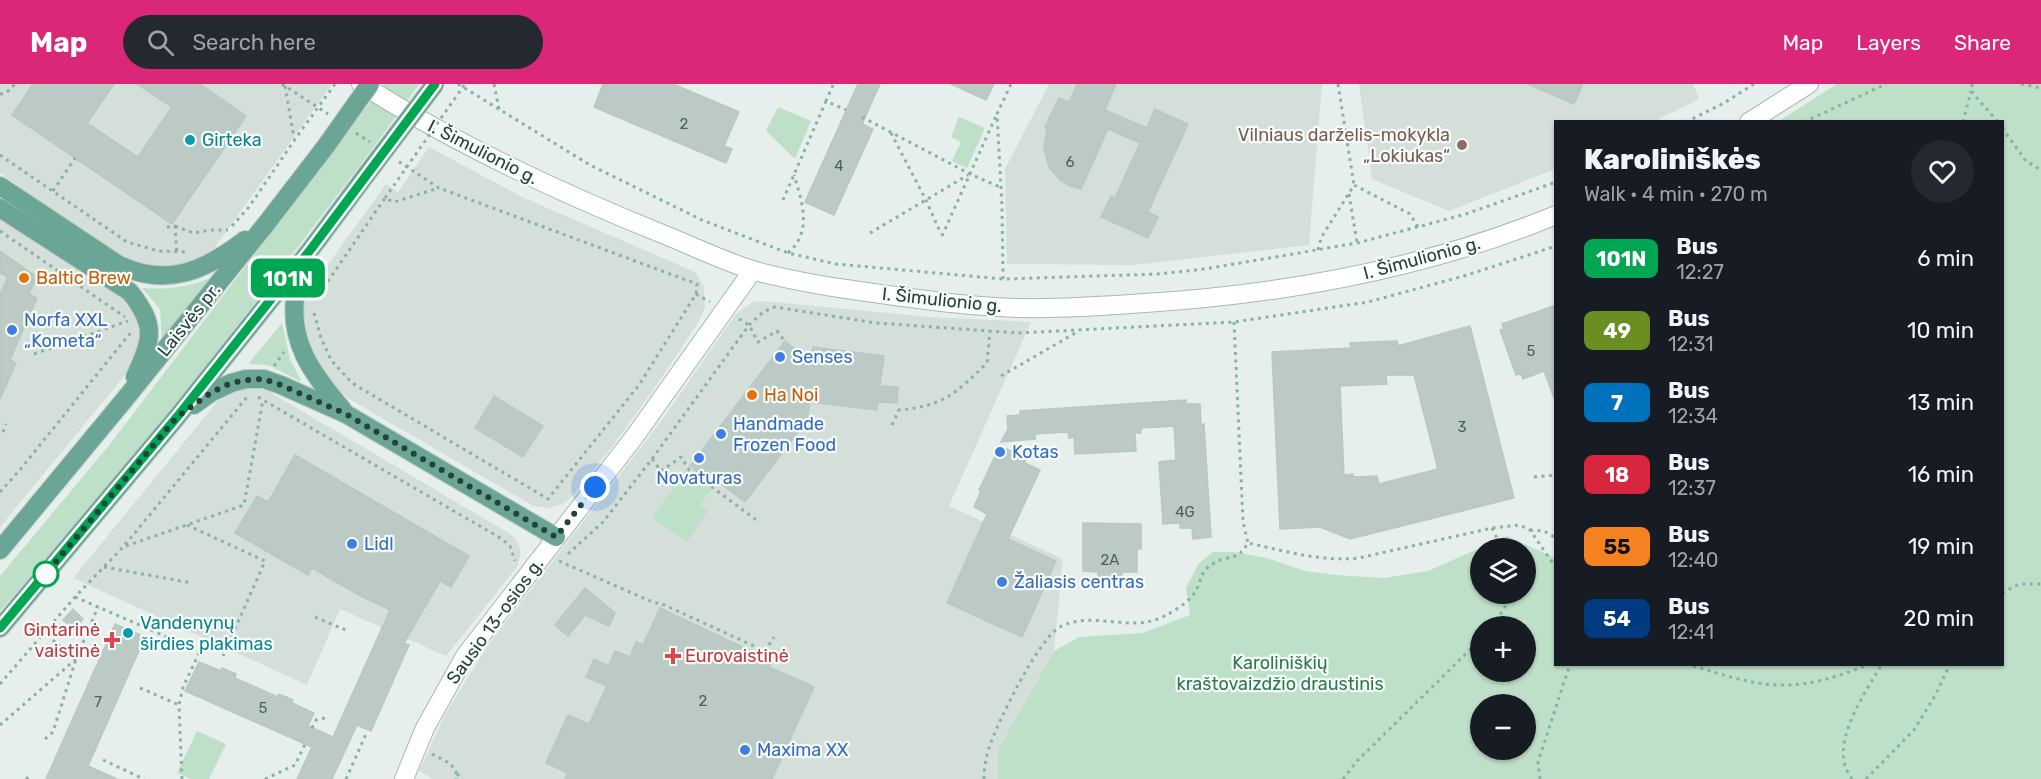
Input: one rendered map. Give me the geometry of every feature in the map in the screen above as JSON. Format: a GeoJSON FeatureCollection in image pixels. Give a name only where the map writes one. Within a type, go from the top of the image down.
{"type":"FeatureCollection","features":[{"type":"Feature","properties":{"kind":"main road","name":"Laisvės pr."},"geometry":{"type":"LineString","coordinates":[[0,550],[266,224],[370,84]]}},
{"type":"Feature","properties":{"kind":"main road"},"geometry":{"type":"LineString","coordinates":[[0,628],[177,417],[311,249],[435,84]]}},
{"type":"Feature","properties":{"kind":"main road"},"geometry":{"type":"LineString","coordinates":[[0,186],[119,265],[137,274],[172,275],[204,268],[230,252],[266,224]]}},
{"type":"Feature","properties":{"kind":"main road"},"geometry":{"type":"LineString","coordinates":[[0,208],[130,292],[140,305],[148,323],[148,348],[125,399]]}},
{"type":"Feature","properties":{"kind":"main road"},"geometry":{"type":"LineString","coordinates":[[311,249],[296,291],[296,335],[310,368],[346,414]]}},
{"type":"Feature","properties":{"kind":"main road"},"geometry":{"type":"LineString","coordinates":[[177,417],[212,392],[231,383],[264,379],[346,414],[556,537]]}},
{"type":"Feature","properties":{"kind":"street","name":"I. Šimulionio g."},"geometry":{"type":"LineString","coordinates":[[361,84],[399,108],[489,157],[539,181],[753,270],[833,287],[947,303],[1018,308],[1080,308],[1227,297],[1314,284],[1395,268],[1523,228],[1554,216]]}},
{"type":"Feature","properties":{"kind":"street"},"geometry":{"type":"LineString","coordinates":[[1752,120],[1809,84]]}},
{"type":"Feature","properties":{"kind":"street","name":"Sausio 13-osios g."},"geometry":{"type":"LineString","coordinates":[[404,779],[425,728],[465,656],[635,436],[753,270]]}},
{"type":"Feature","properties":{"kind":"path"},"geometry":{"type":"LineString","coordinates":[[0,94],[6,93],[15,84]]}},
{"type":"Feature","properties":{"kind":"path"},"geometry":{"type":"LineString","coordinates":[[223,236],[249,207],[335,84]]}},
{"type":"Feature","properties":{"kind":"path"},"geometry":{"type":"LineString","coordinates":[[458,84],[600,170],[702,220],[788,253],[836,264],[1003,279],[1157,274],[1205,269],[1357,243],[1467,214],[1554,183]]}},
{"type":"Feature","properties":{"kind":"path"},"geometry":{"type":"LineString","coordinates":[[390,156],[439,188],[697,284],[696,294],[639,385],[548,499],[352,383],[331,360],[321,338],[313,311],[315,297],[385,198],[465,84]]}},
{"type":"Feature","properties":{"kind":"path"},"geometry":{"type":"LineString","coordinates":[[494,84],[499,110]]}},
{"type":"Feature","properties":{"kind":"path"},"geometry":{"type":"LineString","coordinates":[[890,131],[942,236],[1011,84]]}},
{"type":"Feature","properties":{"kind":"path"},"geometry":{"type":"LineString","coordinates":[[1318,250],[1321,238],[1354,186],[1338,84]]}},
{"type":"Feature","properties":{"kind":"path"},"geometry":{"type":"LineString","coordinates":[[1690,120],[1724,103],[1754,84]]}},
{"type":"Feature","properties":{"kind":"path"},"geometry":{"type":"LineString","coordinates":[[1808,120],[1886,84]]}},
{"type":"Feature","properties":{"kind":"path"},"geometry":{"type":"LineString","coordinates":[[1964,120],[1972,84]]}},
{"type":"Feature","properties":{"kind":"path"},"geometry":{"type":"LineString","coordinates":[[2021,84],[2041,88]]}},
{"type":"Feature","properties":{"kind":"path"},"geometry":{"type":"LineString","coordinates":[[284,85],[295,140]]}},
{"type":"Feature","properties":{"kind":"path"},"geometry":{"type":"LineString","coordinates":[[284,85],[333,118]]}},
{"type":"Feature","properties":{"kind":"path"},"geometry":{"type":"LineString","coordinates":[[783,200],[833,85]]}},
{"type":"Feature","properties":{"kind":"path"},"geometry":{"type":"LineString","coordinates":[[1971,91],[1996,120]]}},
{"type":"Feature","properties":{"kind":"path"},"geometry":{"type":"LineString","coordinates":[[826,101],[846,110]]}},
{"type":"Feature","properties":{"kind":"path"},"geometry":{"type":"LineString","coordinates":[[997,114],[1003,279]]}},
{"type":"Feature","properties":{"kind":"path"},"geometry":{"type":"LineString","coordinates":[[862,117],[970,174],[1000,187]]}},
{"type":"Feature","properties":{"kind":"path"},"geometry":{"type":"LineString","coordinates":[[352,130],[371,143]]}},
{"type":"Feature","properties":{"kind":"path"},"geometry":{"type":"LineString","coordinates":[[2004,131],[2026,161],[2041,170]]}},
{"type":"Feature","properties":{"kind":"path"},"geometry":{"type":"LineString","coordinates":[[0,155],[128,242],[158,251],[187,252]]}},
{"type":"Feature","properties":{"kind":"path"},"geometry":{"type":"LineString","coordinates":[[53,191],[75,158]]}},
{"type":"Feature","properties":{"kind":"path"},"geometry":{"type":"LineString","coordinates":[[870,233],[970,174]]}},
{"type":"Feature","properties":{"kind":"path"},"geometry":{"type":"LineString","coordinates":[[788,253],[795,247],[804,224],[805,212],[794,175]]}},
{"type":"Feature","properties":{"kind":"path"},"geometry":{"type":"LineString","coordinates":[[1354,186],[1410,214],[1418,227]]}},
{"type":"Feature","properties":{"kind":"path"},"geometry":{"type":"LineString","coordinates":[[385,198],[394,202],[439,188]]}},
{"type":"Feature","properties":{"kind":"path"},"geometry":{"type":"LineString","coordinates":[[1349,194],[1357,243]]}},
{"type":"Feature","properties":{"kind":"path"},"geometry":{"type":"LineString","coordinates":[[167,227],[175,226],[193,233],[228,230]]}},
{"type":"Feature","properties":{"kind":"path"},"geometry":{"type":"LineString","coordinates":[[175,226],[176,253]]}},
{"type":"Feature","properties":{"kind":"path"},"geometry":{"type":"LineString","coordinates":[[0,231],[136,325],[0,492]]}},
{"type":"Feature","properties":{"kind":"path"},"geometry":{"type":"LineString","coordinates":[[554,567],[603,522],[652,459],[749,325],[763,312],[775,307],[876,323],[1018,333],[1234,322],[1368,302],[1464,276],[1554,247]]}},
{"type":"Feature","properties":{"kind":"path"},"geometry":{"type":"LineString","coordinates":[[60,284],[64,277]]}},
{"type":"Feature","properties":{"kind":"path"},"geometry":{"type":"LineString","coordinates":[[34,354],[129,320]]}},
{"type":"Feature","properties":{"kind":"path"},"geometry":{"type":"LineString","coordinates":[[984,779],[989,746],[1044,640],[1060,627],[1076,622],[1155,620],[1186,604],[1196,591],[1201,574],[1216,561],[1233,558],[1243,552],[1248,543],[1243,522],[1234,322]]}},
{"type":"Feature","properties":{"kind":"path"},"geometry":{"type":"LineString","coordinates":[[749,325],[758,342],[777,331],[783,339]]}},
{"type":"Feature","properties":{"kind":"path"},"geometry":{"type":"LineString","coordinates":[[891,425],[898,410],[921,408],[955,394],[987,363],[990,331]]}},
{"type":"Feature","properties":{"kind":"path"},"geometry":{"type":"LineString","coordinates":[[1001,376],[1079,331]]}},
{"type":"Feature","properties":{"kind":"path"},"geometry":{"type":"LineString","coordinates":[[0,684],[75,597],[124,546],[248,396],[254,395],[263,400],[502,539],[510,546],[515,561]]}},
{"type":"Feature","properties":{"kind":"path"},"geometry":{"type":"LineString","coordinates":[[124,546],[244,505],[263,400]]}},
{"type":"Feature","properties":{"kind":"path"},"geometry":{"type":"LineString","coordinates":[[3,432],[6,424]]}},
{"type":"Feature","properties":{"kind":"path"},"geometry":{"type":"LineString","coordinates":[[652,459],[661,471],[681,457],[690,470],[759,522]]}},
{"type":"Feature","properties":{"kind":"path"},"geometry":{"type":"LineString","coordinates":[[1534,477],[1554,475]]}},
{"type":"Feature","properties":{"kind":"path"},"geometry":{"type":"LineString","coordinates":[[187,525],[265,561],[223,656]]}},
{"type":"Feature","properties":{"kind":"path"},"geometry":{"type":"LineString","coordinates":[[1248,543],[1299,555],[1341,560],[1492,528],[1520,525],[1530,530],[1545,531],[1554,537]]}},
{"type":"Feature","properties":{"kind":"path"},"geometry":{"type":"LineString","coordinates":[[1492,528],[1497,538]]}},
{"type":"Feature","properties":{"kind":"path"},"geometry":{"type":"LineString","coordinates":[[1530,530],[1554,565]]}},
{"type":"Feature","properties":{"kind":"path"},"geometry":{"type":"LineString","coordinates":[[559,561],[580,572],[655,603],[660,603],[765,651],[774,637]]}},
{"type":"Feature","properties":{"kind":"path"},"geometry":{"type":"LineString","coordinates":[[104,567],[192,583]]}},
{"type":"Feature","properties":{"kind":"path"},"geometry":{"type":"LineString","coordinates":[[2004,592],[2019,585],[2041,584]]}},
{"type":"Feature","properties":{"kind":"path"},"geometry":{"type":"LineString","coordinates":[[75,597],[166,637]]}},
{"type":"Feature","properties":{"kind":"path"},"geometry":{"type":"LineString","coordinates":[[45,739],[53,732],[76,659],[98,607]]}},
{"type":"Feature","properties":{"kind":"path"},"geometry":{"type":"LineString","coordinates":[[315,617],[348,631]]}},
{"type":"Feature","properties":{"kind":"path"},"geometry":{"type":"LineString","coordinates":[[44,633],[76,659]]}},
{"type":"Feature","properties":{"kind":"path"},"geometry":{"type":"LineString","coordinates":[[182,779],[179,705],[183,687],[202,647]]}},
{"type":"Feature","properties":{"kind":"path"},"geometry":{"type":"LineString","coordinates":[[1343,779],[1357,761],[1470,650]]}},
{"type":"Feature","properties":{"kind":"path"},"geometry":{"type":"LineString","coordinates":[[0,725],[76,659]]}},
{"type":"Feature","properties":{"kind":"path"},"geometry":{"type":"LineString","coordinates":[[1540,779],[1538,762],[1569,666]]}},
{"type":"Feature","properties":{"kind":"path"},"geometry":{"type":"LineString","coordinates":[[1694,666],[1781,686],[1810,683],[1865,666]]}},
{"type":"Feature","properties":{"kind":"path"},"geometry":{"type":"LineString","coordinates":[[1852,779],[1845,765],[1845,733],[1861,699],[1881,666]]}},
{"type":"Feature","properties":{"kind":"path"},"geometry":{"type":"LineString","coordinates":[[1866,779],[1914,730],[1949,666]]}},
{"type":"Feature","properties":{"kind":"path"},"geometry":{"type":"LineString","coordinates":[[140,688],[179,705]]}},
{"type":"Feature","properties":{"kind":"path"},"geometry":{"type":"LineString","coordinates":[[312,728],[316,720],[329,717]]}},
{"type":"Feature","properties":{"kind":"path"},"geometry":{"type":"LineString","coordinates":[[346,779],[366,734]]}},
{"type":"Feature","properties":{"kind":"path"},"geometry":{"type":"LineString","coordinates":[[265,779],[295,765],[305,744]]}},
{"type":"Feature","properties":{"kind":"path"},"geometry":{"type":"LineString","coordinates":[[428,762],[434,746]]}},
{"type":"Feature","properties":{"kind":"path"},"geometry":{"type":"LineString","coordinates":[[430,753],[451,764],[457,777],[463,779]]}},
{"type":"Feature","properties":{"kind":"path"},"geometry":{"type":"LineString","coordinates":[[103,760],[144,779]]}},
{"type":"Feature","properties":{"kind":"path"},"geometry":{"type":"LineString","coordinates":[[26,779],[31,775]]}},
{"type":"Feature","properties":{"kind":"shaded area"},"geometry":{"type":"Polygon","coordinates":[[[0,84],[331,85],[213,250],[192,264],[149,267],[118,256],[0,173],[0,84]]]}},
{"type":"Feature","properties":{"kind":"shaded area"},"geometry":{"type":"Polygon","coordinates":[[[1047,84],[1322,84],[1309,245],[1134,265],[1007,264],[1005,169],[1047,84]]]}},
{"type":"Feature","properties":{"kind":"shaded area","name":"Vilniaus darželis-mokykla „Lokiukas“"},"geometry":{"type":"Polygon","coordinates":[[[1359,84],[1693,84],[1699,99],[1657,120],[1554,120],[1554,169],[1449,211],[1372,179],[1359,84]]]}},
{"type":"Feature","properties":{"kind":"shaded area"},"geometry":{"type":"Polygon","coordinates":[[[429,147],[522,197],[695,272],[704,287],[705,307],[699,321],[658,383],[575,493],[559,505],[549,508],[533,506],[351,400],[327,383],[304,334],[302,307],[306,295],[386,184],[398,192],[429,147]]]}},
{"type":"Feature","properties":{"kind":"shaded area"},"geometry":{"type":"Polygon","coordinates":[[[0,214],[126,298],[137,314],[141,344],[134,364],[0,527],[0,214]]]}},
{"type":"Feature","properties":{"kind":"shaded area"},"geometry":{"type":"Polygon","coordinates":[[[763,301],[930,317],[1031,322],[949,506],[1063,559],[1054,651],[998,749],[998,779],[433,779],[419,771],[446,713],[488,645],[659,424],[736,314],[753,302],[763,301]]]}},
{"type":"Feature","properties":{"kind":"shaded area"},"geometry":{"type":"Polygon","coordinates":[[[249,387],[268,391],[515,538],[520,548],[517,567],[446,656],[340,609],[307,685],[73,578],[217,402],[235,390],[249,387]]]}},
{"type":"Feature","properties":{"kind":"green space"},"geometry":{"type":"Polygon","coordinates":[[[384,84],[419,84],[189,387],[115,478],[0,611],[0,576],[111,443],[384,84]]]}},
{"type":"Feature","properties":{"kind":"green space","name":"Karoliniškių kraštovaizdžio draustinis"},"geometry":{"type":"Polygon","coordinates":[[[1837,84],[2041,84],[2041,779],[998,779],[998,749],[1054,651],[1079,637],[1142,633],[1190,615],[1186,588],[1199,563],[1213,552],[1234,552],[1267,558],[1305,571],[1336,575],[1384,578],[1428,571],[1470,552],[1470,604],[1536,604],[1536,549],[1554,558],[1554,666],[2004,666],[2004,120],[1781,120],[1837,84]]]}},
{"type":"Feature","properties":{"kind":"green space"},"geometry":{"type":"Polygon","coordinates":[[[778,107],[811,121],[795,159],[766,131],[778,107]]]}},
{"type":"Feature","properties":{"kind":"green space"},"geometry":{"type":"Polygon","coordinates":[[[959,117],[985,128],[967,168],[952,161],[961,142],[951,137],[959,117]]]}},
{"type":"Feature","properties":{"kind":"green space"},"geometry":{"type":"Polygon","coordinates":[[[213,277],[162,343],[160,309],[142,288],[178,287],[213,277]]]}},
{"type":"Feature","properties":{"kind":"green space"},"geometry":{"type":"Polygon","coordinates":[[[282,323],[290,359],[300,381],[268,365],[248,364],[282,323]]]}},
{"type":"Feature","properties":{"kind":"green space"},"geometry":{"type":"Polygon","coordinates":[[[686,470],[712,488],[700,505],[708,511],[687,542],[652,518],[686,470]]]}},
{"type":"Feature","properties":{"kind":"green space"},"geometry":{"type":"Polygon","coordinates":[[[197,731],[226,744],[209,779],[191,779],[177,773],[197,731]]]}},
{"type":"Feature","properties":{"kind":"building","name":"Girteka"},"geometry":{"type":"Polygon","coordinates":[[[33,84],[114,84],[87,123],[138,157],[172,107],[137,84],[200,84],[246,116],[172,224],[12,115],[33,84]]]}},
{"type":"Feature","properties":{"kind":"building"},"geometry":{"type":"Polygon","coordinates":[[[603,84],[673,84],[739,112],[724,146],[732,149],[726,163],[594,107],[603,84]]]}},
{"type":"Feature","properties":{"kind":"building"},"geometry":{"type":"Polygon","coordinates":[[[858,84],[880,84],[862,124],[873,129],[834,215],[805,202],[858,84]]]}},
{"type":"Feature","properties":{"kind":"building"},"geometry":{"type":"Polygon","coordinates":[[[951,84],[994,84],[986,100],[951,84]]]}},
{"type":"Feature","properties":{"kind":"building"},"geometry":{"type":"Polygon","coordinates":[[[1077,84],[1116,84],[1105,110],[1147,128],[1155,109],[1188,124],[1148,212],[1158,217],[1148,238],[1101,217],[1111,196],[1115,198],[1140,143],[1108,129],[1081,189],[1061,181],[1049,167],[1044,148],[1047,128],[1045,127],[1059,98],[1069,102],[1077,84]]]}},
{"type":"Feature","properties":{"kind":"building"},"geometry":{"type":"Polygon","coordinates":[[[1528,84],[1583,84],[1574,104],[1528,84]]]}},
{"type":"Feature","properties":{"kind":"building","name":"Norfa XXL „Kometa“"},"geometry":{"type":"Polygon","coordinates":[[[0,251],[37,277],[29,294],[37,298],[10,360],[16,363],[0,399],[0,294],[8,277],[0,273],[0,251]]]}},
{"type":"Feature","properties":{"kind":"building"},"geometry":{"type":"Polygon","coordinates":[[[1554,306],[1554,398],[1544,371],[1523,379],[1521,374],[1516,375],[1500,330],[1504,329],[1502,324],[1554,306]]]}},
{"type":"Feature","properties":{"kind":"building"},"geometry":{"type":"Polygon","coordinates":[[[1470,326],[1514,498],[1350,539],[1320,527],[1280,529],[1272,352],[1351,348],[1350,343],[1370,342],[1397,341],[1398,346],[1470,326]],[[1386,375],[1387,384],[1340,386],[1344,475],[1377,476],[1379,484],[1438,469],[1414,375],[1386,375]]]}},
{"type":"Feature","properties":{"kind":"building"},"geometry":{"type":"Polygon","coordinates":[[[785,341],[811,361],[813,347],[884,356],[880,386],[898,387],[897,403],[878,402],[877,410],[810,402],[807,420],[745,502],[717,481],[714,485],[690,466],[785,341]]]}},
{"type":"Feature","properties":{"kind":"building"},"geometry":{"type":"Polygon","coordinates":[[[494,396],[543,426],[523,457],[475,428],[494,396]]]}},
{"type":"Feature","properties":{"kind":"building"},"geometry":{"type":"Polygon","coordinates":[[[1186,400],[1186,404],[1200,404],[1201,425],[1204,424],[1211,537],[1193,539],[1192,528],[1180,528],[1180,523],[1163,524],[1159,462],[1176,460],[1174,426],[1141,428],[1141,433],[1135,433],[1136,451],[1075,454],[1074,437],[1069,438],[1068,432],[1035,434],[1035,439],[1001,442],[1008,429],[1007,416],[1020,415],[1020,411],[1186,400]]]}},
{"type":"Feature","properties":{"kind":"building","name":"Žaliasis centras"},"geometry":{"type":"Polygon","coordinates":[[[1000,446],[1026,458],[1025,463],[1040,470],[1008,539],[1056,561],[1022,637],[947,603],[987,514],[974,507],[981,491],[979,490],[1000,446]]]}},
{"type":"Feature","properties":{"kind":"building","name":"Lidl"},"geometry":{"type":"Polygon","coordinates":[[[295,455],[469,556],[451,587],[440,581],[404,643],[409,645],[371,731],[357,725],[332,779],[297,779],[312,747],[185,691],[199,662],[221,671],[222,668],[236,674],[235,678],[278,697],[279,694],[293,700],[292,703],[314,713],[308,726],[333,737],[390,610],[312,568],[308,575],[235,533],[257,496],[268,502],[295,455]]]}},
{"type":"Feature","properties":{"kind":"building"},"geometry":{"type":"Polygon","coordinates":[[[1083,523],[1141,524],[1141,549],[1137,549],[1137,572],[1122,572],[1122,577],[1098,577],[1098,572],[1083,571],[1083,523]]]}},
{"type":"Feature","properties":{"kind":"building"},"geometry":{"type":"Polygon","coordinates":[[[585,588],[615,613],[609,626],[585,615],[568,636],[555,625],[585,588]]]}},
{"type":"Feature","properties":{"kind":"building"},"geometry":{"type":"Polygon","coordinates":[[[660,608],[772,661],[769,667],[814,687],[772,779],[565,779],[568,773],[546,763],[568,715],[589,724],[607,686],[586,677],[594,659],[609,666],[615,651],[630,657],[636,642],[643,645],[660,608]]]}},
{"type":"Feature","properties":{"kind":"building"},"geometry":{"type":"Polygon","coordinates":[[[73,609],[83,619],[74,629],[63,620],[73,609]]]}},
{"type":"Feature","properties":{"kind":"building"},"geometry":{"type":"Polygon","coordinates":[[[115,624],[145,637],[88,766],[117,779],[46,779],[115,624]]]}},
{"type":"Feature","properties":{"kind":"bus line","name":"101N"},"geometry":{"type":"LineString","coordinates":[[0,628],[98,514],[177,417],[311,249],[435,84]]}},
{"type":"Feature","properties":{"kind":"place","name":"Girteka"},"geometry":{"type":"Point","coordinates":[190,140]}},
{"type":"Feature","properties":{"kind":"place","name":"Vilniaus darželis-mokykla „Lokiukas“"},"geometry":{"type":"Point","coordinates":[1462,145]}},
{"type":"Feature","properties":{"kind":"place","name":"Baltic Brew"},"geometry":{"type":"Point","coordinates":[24,278]}},
{"type":"Feature","properties":{"kind":"place","name":"Norfa XXL „Kometa“"},"geometry":{"type":"Point","coordinates":[12,330]}},
{"type":"Feature","properties":{"kind":"place","name":"Senses"},"geometry":{"type":"Point","coordinates":[780,357]}},
{"type":"Feature","properties":{"kind":"place","name":"Ha Noi"},"geometry":{"type":"Point","coordinates":[752,395]}},
{"type":"Feature","properties":{"kind":"place","name":"Handmade Frozen Food"},"geometry":{"type":"Point","coordinates":[721,434]}},
{"type":"Feature","properties":{"kind":"place","name":"Kotas"},"geometry":{"type":"Point","coordinates":[1000,452]}},
{"type":"Feature","properties":{"kind":"place","name":"Novaturas"},"geometry":{"type":"Point","coordinates":[699,458]}},
{"type":"Feature","properties":{"kind":"place","name":"Lidl"},"geometry":{"type":"Point","coordinates":[352,544]}},
{"type":"Feature","properties":{"kind":"place","name":"Žaliasis centras"},"geometry":{"type":"Point","coordinates":[1002,582]}},
{"type":"Feature","properties":{"kind":"place","name":"Vandenynų širdies plakimas"},"geometry":{"type":"Point","coordinates":[128,633]}},
{"type":"Feature","properties":{"kind":"place","name":"Gintarinė vaistinė"},"geometry":{"type":"Point","coordinates":[112,640]}},
{"type":"Feature","properties":{"kind":"place","name":"Eurovaistinė"},"geometry":{"type":"Point","coordinates":[673,656]}},
{"type":"Feature","properties":{"kind":"place","name":"Maxima XX"},"geometry":{"type":"Point","coordinates":[745,750]}},
{"type":"Feature","properties":{"kind":"route"},"geometry":{"type":"LineString","coordinates":[[46,574],[44,576],[177,417],[212,392],[231,383],[246,380],[264,379],[346,414],[556,537],[595,487]]}}]}
